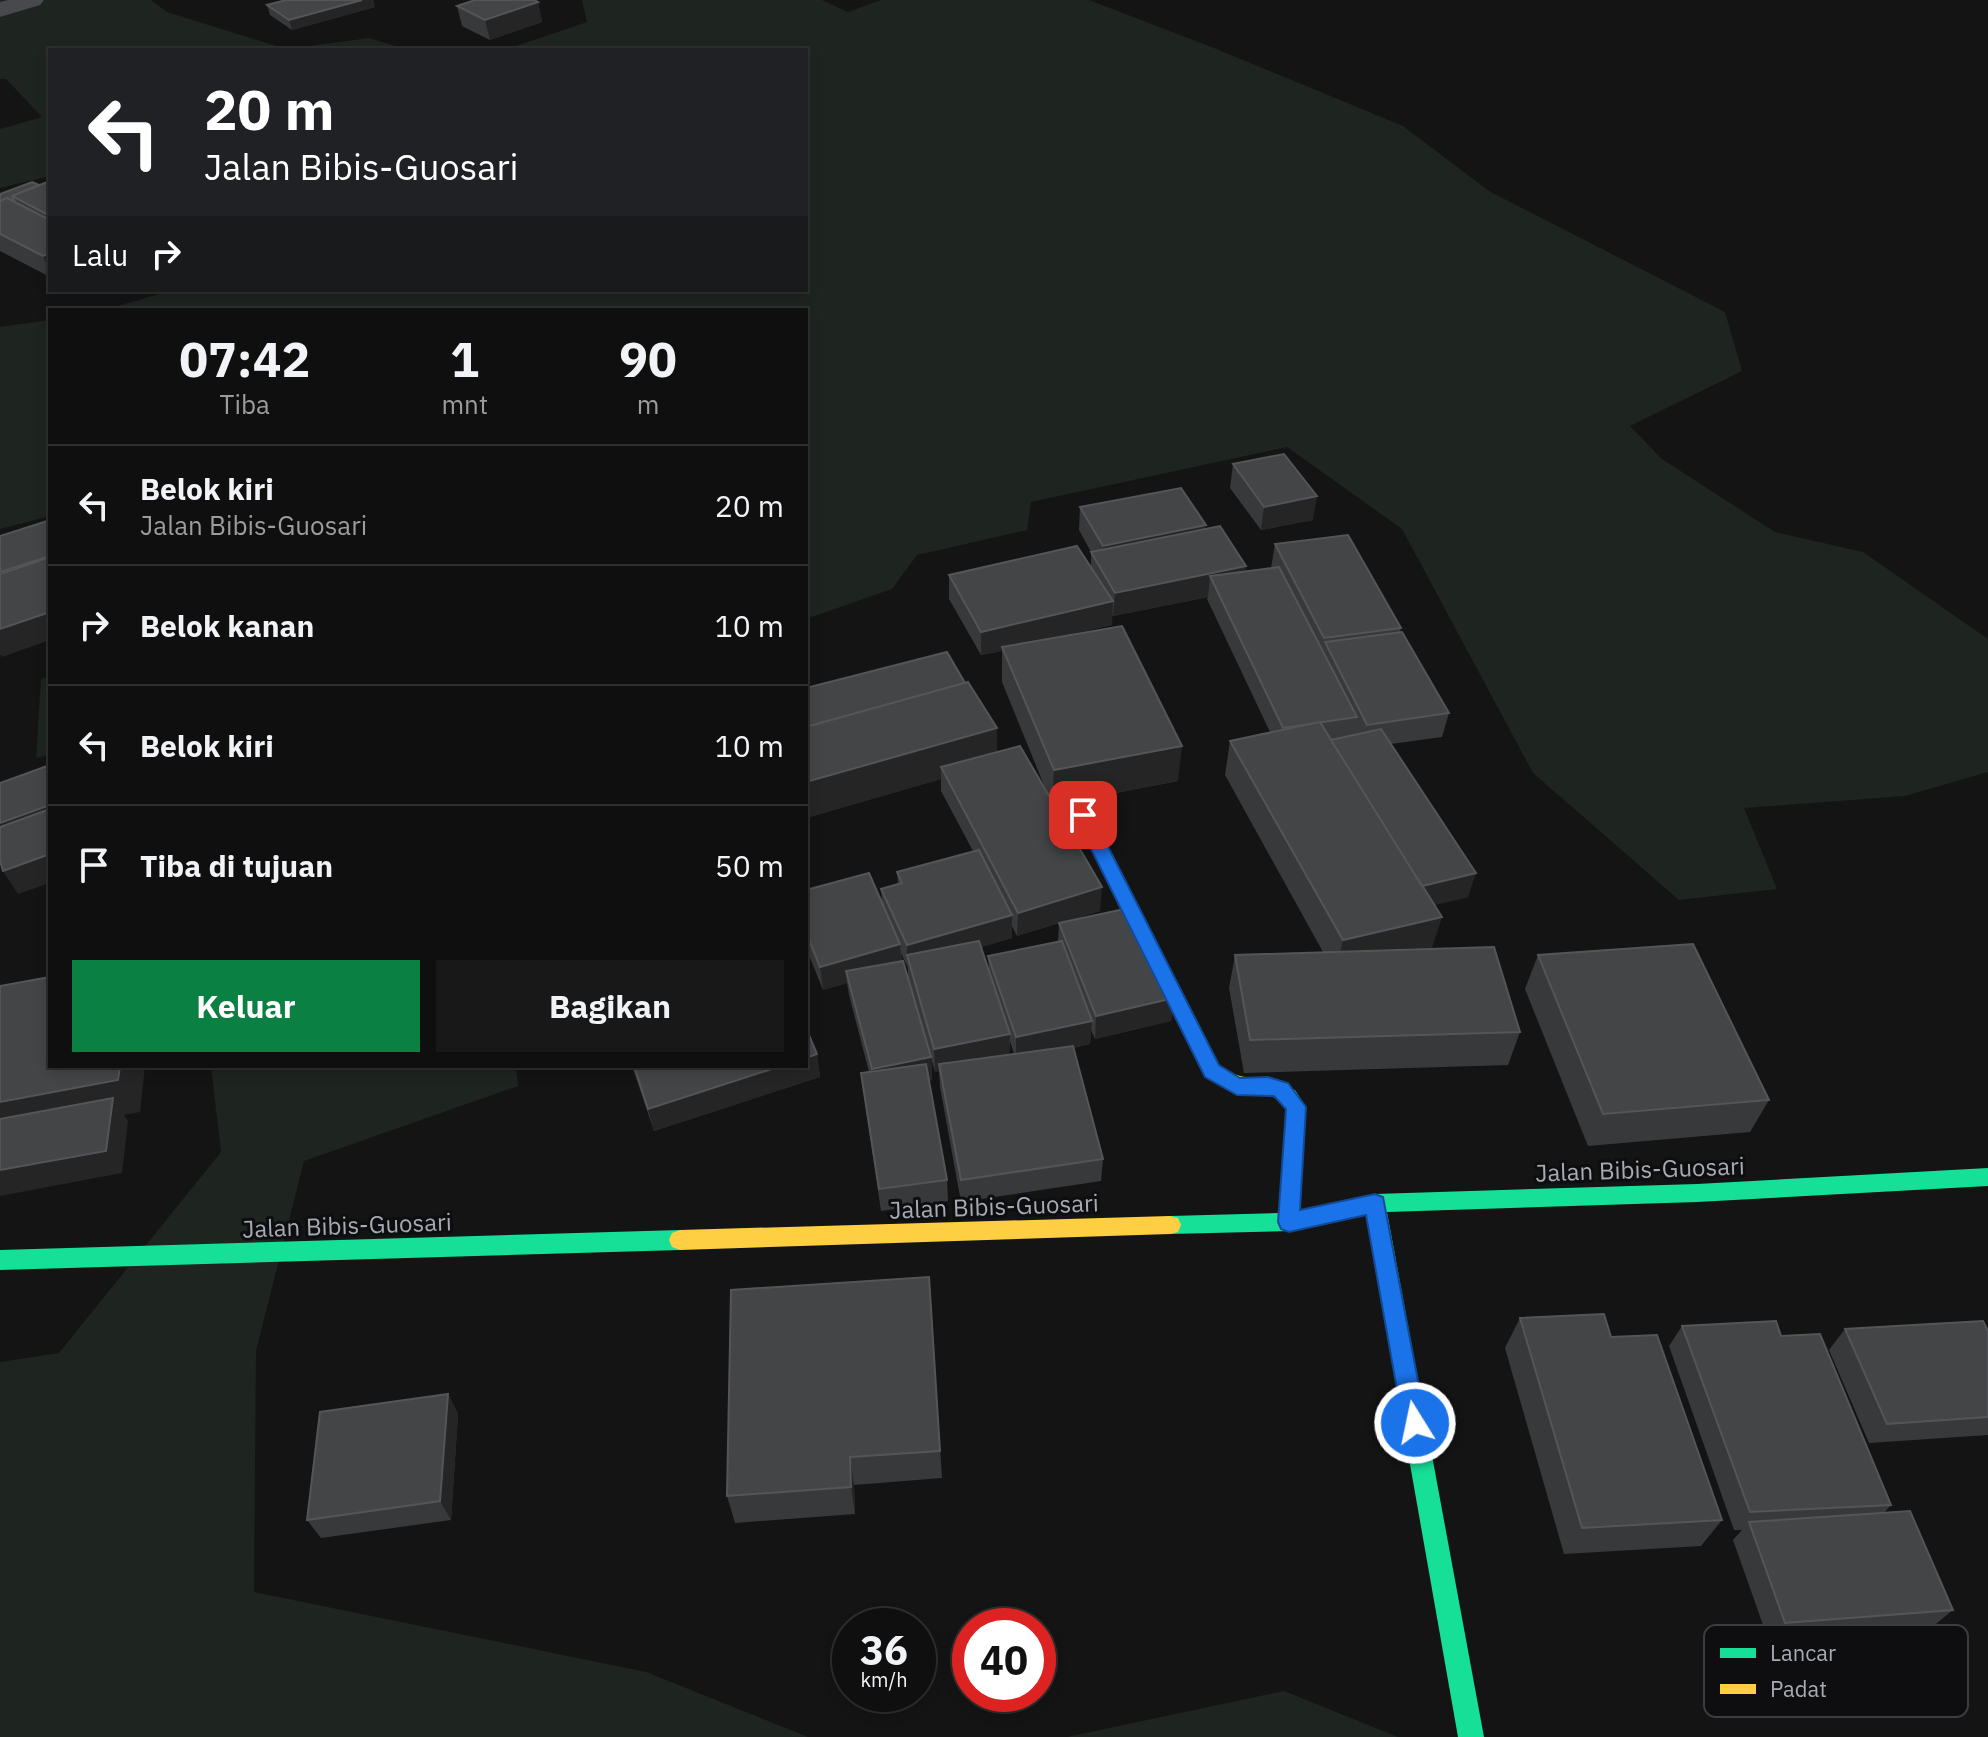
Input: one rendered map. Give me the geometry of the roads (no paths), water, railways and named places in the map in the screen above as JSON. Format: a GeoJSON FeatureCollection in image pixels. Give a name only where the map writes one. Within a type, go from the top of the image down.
{"type":"FeatureCollection","features":[{"type":"Feature","properties":{"kind":"street"},"geometry":{"type":"LineString","coordinates":[[0,10],[32,0]]}},
{"type":"Feature","properties":{"kind":"street"},"geometry":{"type":"LineString","coordinates":[[1083,815],[1212,1071],[1237,1087],[1268,1085],[1281,1089],[1296,1107],[1289,1222]]}},
{"type":"Feature","properties":{"kind":"street","name":"Jalan Bibis-Guosari"},"geometry":{"type":"LineString","coordinates":[[0,1260],[1289,1222],[1375,1203],[1697,1193],[1988,1177]]}},
{"type":"Feature","properties":{"kind":"street"},"geometry":{"type":"LineString","coordinates":[[1375,1203],[1471,1737]]}}]}
